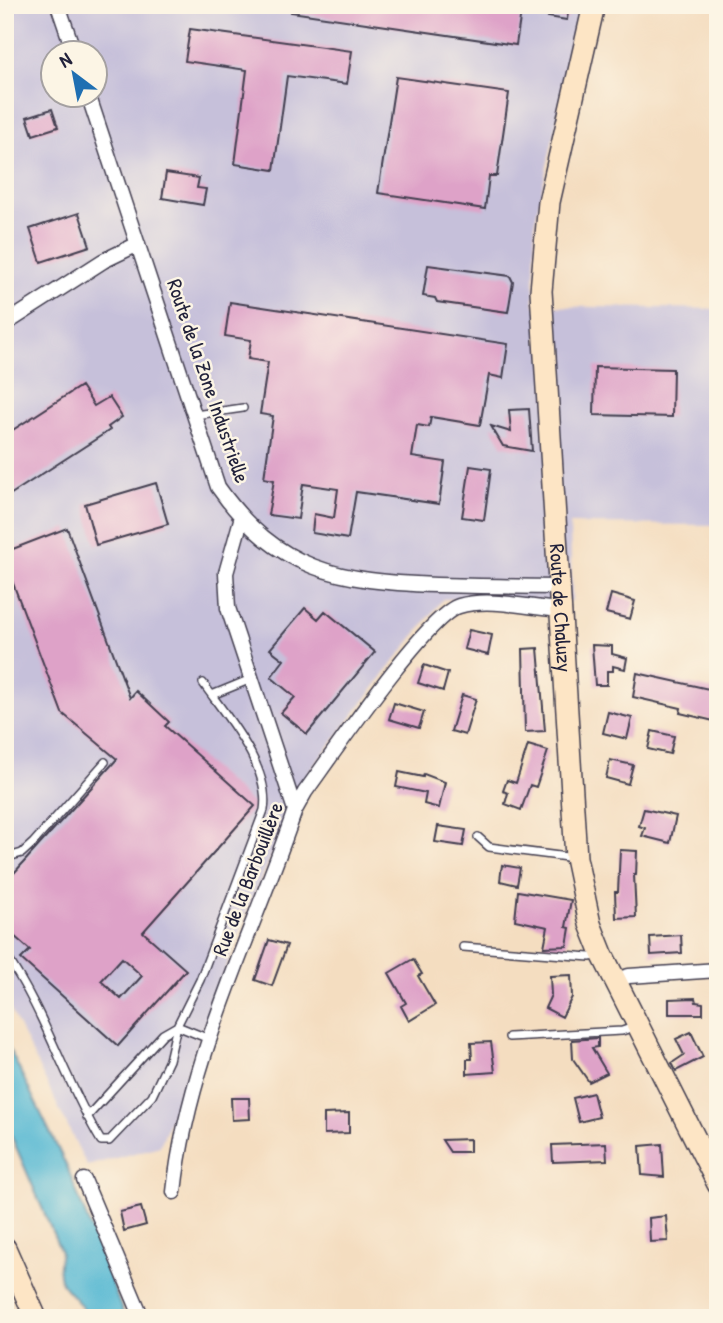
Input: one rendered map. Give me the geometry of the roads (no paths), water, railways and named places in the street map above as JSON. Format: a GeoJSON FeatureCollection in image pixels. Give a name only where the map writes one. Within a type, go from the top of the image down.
{"type":"FeatureCollection","features":[{"type":"Feature","properties":{"kind":"street"},"geometry":{"type":"LineString","coordinates":[[58,5],[69,38]]}},
{"type":"Feature","properties":{"kind":"street","name":"Route de Chaluzy"},"geometry":{"type":"LineString","coordinates":[[594,5],[549,202],[541,291],[576,858],[590,925],[602,954],[718,1184]]}},
{"type":"Feature","properties":{"kind":"street","name":"Route de la Zone Industrielle"},"geometry":{"type":"LineString","coordinates":[[93,108],[218,487],[241,520],[276,547],[317,569],[370,582],[560,587]]}},
{"type":"Feature","properties":{"kind":"street"},"geometry":{"type":"LineString","coordinates":[[5,324],[103,261],[138,244]]}},
{"type":"Feature","properties":{"kind":"street"},"geometry":{"type":"LineString","coordinates":[[241,520],[226,573],[228,608],[295,810]]}},
{"type":"Feature","properties":{"kind":"street","name":"Rue de la Barbouillère"},"geometry":{"type":"LineString","coordinates":[[174,1192],[178,1151],[195,1081],[295,810],[305,792],[396,670],[440,618],[459,606],[470,605],[561,610]]}},
{"type":"Feature","properties":{"kind":"street"},"geometry":{"type":"LineString","coordinates":[[615,980],[629,976],[718,970]]}},
{"type":"Feature","properties":{"kind":"street"},"geometry":{"type":"LineString","coordinates":[[84,1180],[142,1318]]}},
{"type":"Feature","properties":{"kind":"street"},"geometry":{"type":"LineString","coordinates":[[5,1248],[36,1318]]}},
{"type":"Feature","properties":{"kind":"lane"},"geometry":{"type":"LineString","coordinates":[[194,415],[243,408]]}},
{"type":"Feature","properties":{"kind":"lane"},"geometry":{"type":"LineString","coordinates":[[212,695],[250,679]]}},
{"type":"Feature","properties":{"kind":"lane"},"geometry":{"type":"LineString","coordinates":[[5,954],[29,994],[101,1141],[115,1137],[152,1096],[169,1060],[177,1026],[204,968],[256,834],[266,800],[250,752],[203,683]]}},
{"type":"Feature","properties":{"kind":"lane"},"geometry":{"type":"LineString","coordinates":[[5,858],[22,853],[33,843],[106,762]]}},
{"type":"Feature","properties":{"kind":"lane"},"geometry":{"type":"LineString","coordinates":[[478,837],[489,847],[576,858]]}},
{"type":"Feature","properties":{"kind":"lane"},"geometry":{"type":"LineString","coordinates":[[463,947],[590,957],[602,954]]}},
{"type":"Feature","properties":{"kind":"lane"},"geometry":{"type":"LineString","coordinates":[[177,1026],[210,1039]]}},
{"type":"Feature","properties":{"kind":"lane"},"geometry":{"type":"LineString","coordinates":[[87,1117],[158,1038],[177,1026]]}},
{"type":"Feature","properties":{"kind":"lane"},"geometry":{"type":"LineString","coordinates":[[509,1037],[622,1031],[638,1026]]}},
{"type":"Feature","properties":{"kind":"water"},"geometry":{"type":"Polygon","coordinates":[[[5,1040],[67,1167],[125,1318],[88,1318],[61,1282],[61,1252],[5,1121],[5,1040]]]}}]}
